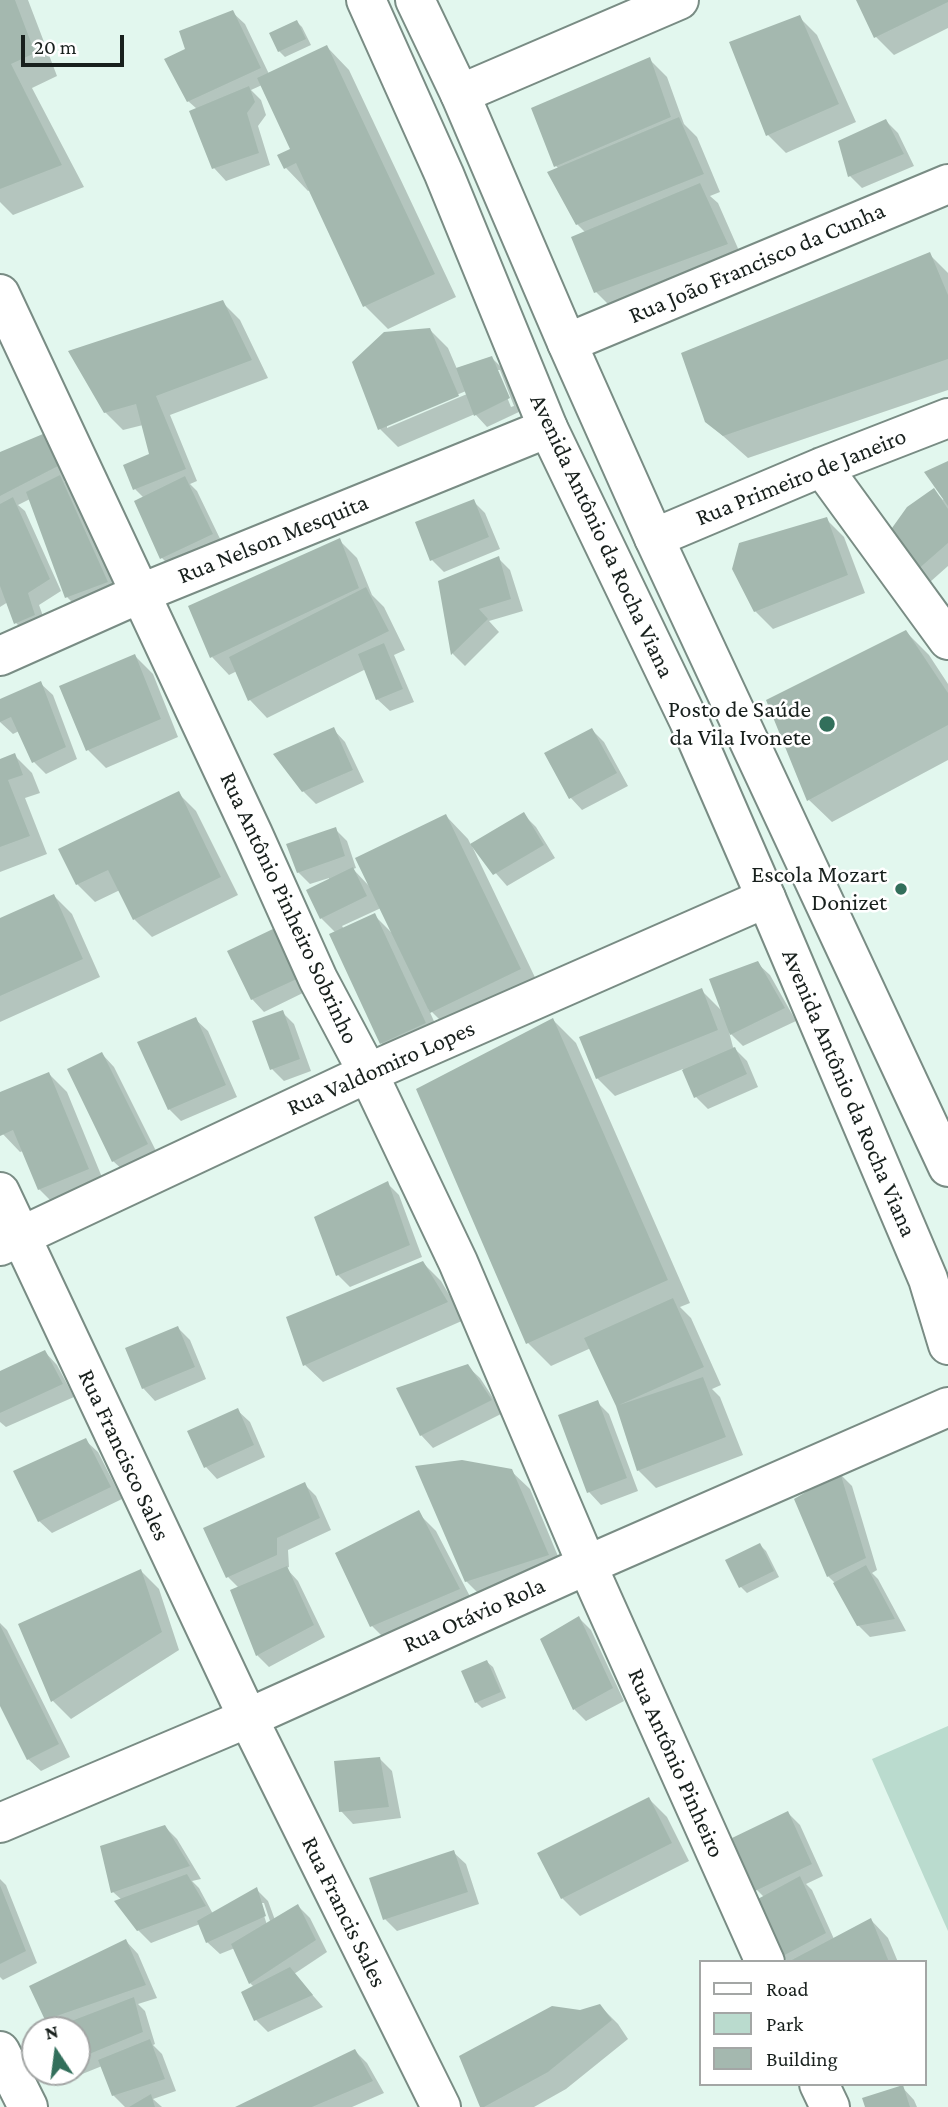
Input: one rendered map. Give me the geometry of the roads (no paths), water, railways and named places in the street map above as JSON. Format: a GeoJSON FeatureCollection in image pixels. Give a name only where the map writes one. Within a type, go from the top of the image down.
{"type":"FeatureCollection","features":[{"type":"Feature","properties":{"kind":"street","name":"Avenida Antônio da Rocha Viana"},"geometry":{"type":"LineString","coordinates":[[366,0],[444,174],[548,428],[689,721],[766,898],[928,1279],[948,1345]]}},
{"type":"Feature","properties":{"kind":"street","name":"Avenida Antônio da Rocha Viana"},"geometry":{"type":"LineString","coordinates":[[415,0],[460,94],[654,538],[948,1167]]}},
{"type":"Feature","properties":{"kind":"street"},"geometry":{"type":"LineString","coordinates":[[460,94],[679,0]]}},
{"type":"Feature","properties":{"kind":"street","name":"Rua João Francisco da Cunha"},"geometry":{"type":"LineString","coordinates":[[567,343],[948,184]]}},
{"type":"Feature","properties":{"kind":"street","name":"Rua Antônio Pinheiro Sobrinho"},"geometry":{"type":"LineString","coordinates":[[0,294],[318,979],[368,1073],[458,1262],[587,1565]]}},
{"type":"Feature","properties":{"kind":"street","name":"Rua Primeiro de Janeiro"},"geometry":{"type":"LineString","coordinates":[[654,538],[822,467],[948,418]]}},
{"type":"Feature","properties":{"kind":"street","name":"Rua Nelson Mesquita"},"geometry":{"type":"LineString","coordinates":[[0,656],[139,594],[548,428]]}},
{"type":"Feature","properties":{"kind":"street"},"geometry":{"type":"LineString","coordinates":[[822,467],[948,640]]}},
{"type":"Feature","properties":{"kind":"street","name":"Rua Valdomiro Lopes"},"geometry":{"type":"LineString","coordinates":[[11,1242],[368,1073],[766,898]]}},
{"type":"Feature","properties":{"kind":"street","name":"Rua Francisco Sales"},"geometry":{"type":"LineString","coordinates":[[0,1192],[11,1242],[248,1718]]}},
{"type":"Feature","properties":{"kind":"street","name":"Rua Otávio Rola"},"geometry":{"type":"LineString","coordinates":[[0,1823],[248,1718],[948,1406]]}},
{"type":"Feature","properties":{"kind":"street","name":"Rua Antônio Pinheiro"},"geometry":{"type":"LineString","coordinates":[[587,1565],[764,1960]]}},
{"type":"Feature","properties":{"kind":"street","name":"Rua Francis Sales"},"geometry":{"type":"LineString","coordinates":[[248,1718],[441,2107]]}},
{"type":"Feature","properties":{"kind":"street"},"geometry":{"type":"LineString","coordinates":[[0,2051],[28,2107]]}},
{"type":"Feature","properties":{"kind":"street"},"geometry":{"type":"LineString","coordinates":[[820,2086],[830,2107]]}},
{"type":"Feature","properties":{"kind":"place","name":"Posto de Saúde da Vila Ivonete"},"geometry":{"type":"Point","coordinates":[827,724]}},
{"type":"Feature","properties":{"kind":"place","name":"Escola Mozart Donizet"},"geometry":{"type":"Point","coordinates":[901,889]}}]}
